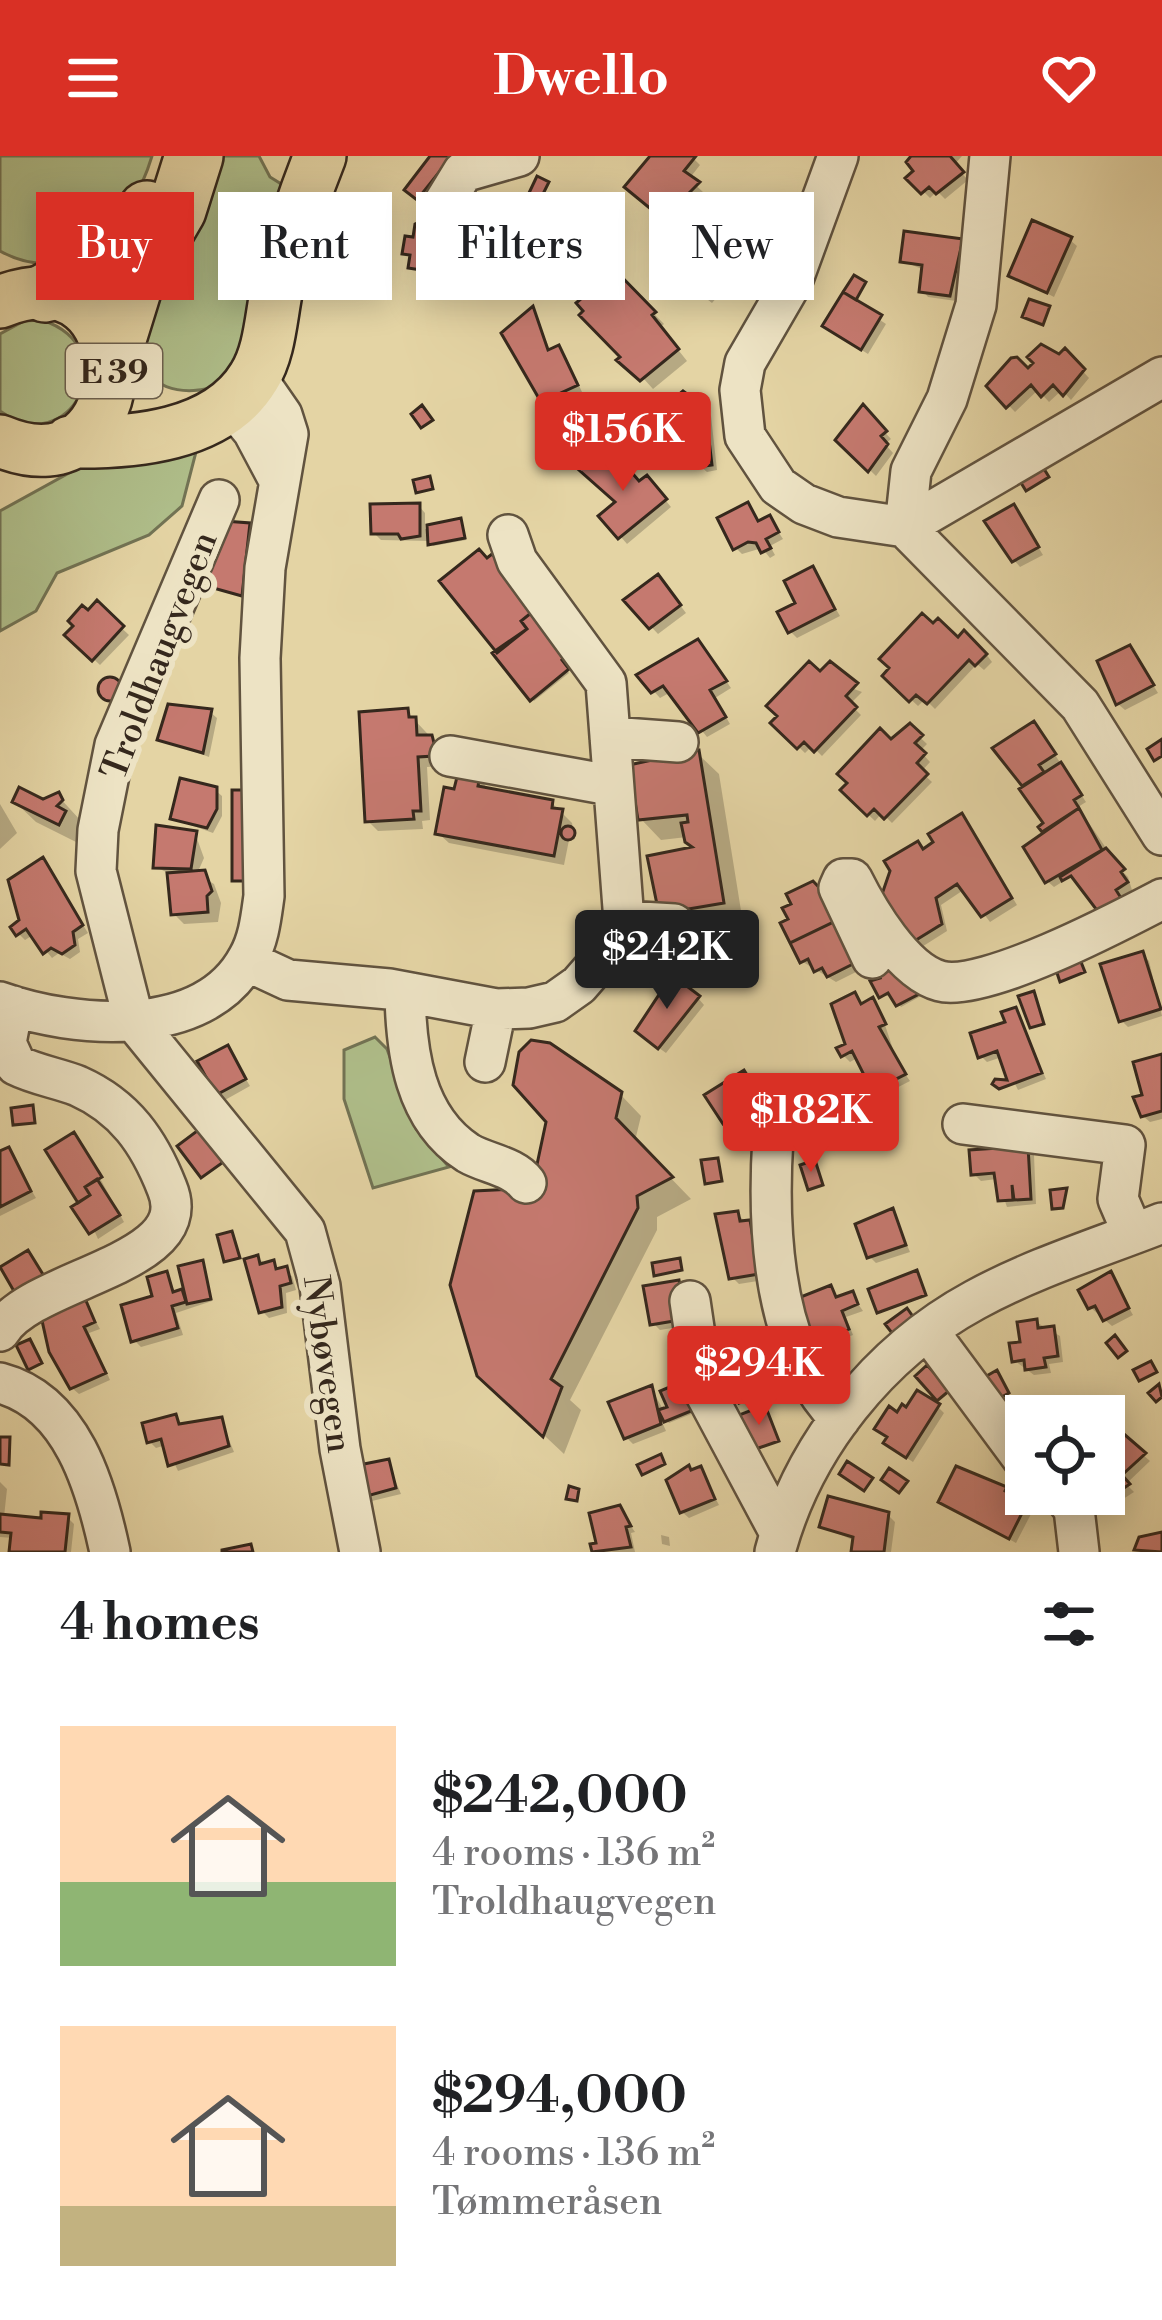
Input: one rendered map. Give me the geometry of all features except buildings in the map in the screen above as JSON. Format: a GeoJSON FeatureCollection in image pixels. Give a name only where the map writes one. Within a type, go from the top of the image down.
{"type":"FeatureCollection","features":[{"type":"Feature","properties":{"kind":"highway","name":"E 39"},"geometry":{"type":"LineString","coordinates":[[16,292],[114,254],[151,203],[167,156]]}},
{"type":"Feature","properties":{"kind":"highway","name":"E 39"},"geometry":{"type":"LineString","coordinates":[[113,363],[134,284],[177,210],[194,156]]}},
{"type":"Feature","properties":{"kind":"main road"},"geometry":{"type":"LineString","coordinates":[[0,480],[38,444],[152,438],[184,429],[232,397],[320,156]]}},
{"type":"Feature","properties":{"kind":"main road","name":"E 39"},"geometry":{"type":"LineString","coordinates":[[16,292],[81,307],[106,337],[113,363],[102,412],[38,444]]}},
{"type":"Feature","properties":{"kind":"main road"},"geometry":{"type":"LineString","coordinates":[[113,363],[158,400],[232,397]]}},
{"type":"Feature","properties":{"kind":"street"},"geometry":{"type":"LineString","coordinates":[[451,192],[463,172],[485,161],[519,156]]}},
{"type":"Feature","properties":{"kind":"street"},"geometry":{"type":"LineString","coordinates":[[838,156],[792,282],[745,363],[741,416],[759,463],[778,486],[804,504],[838,517],[905,527],[1081,705],[1156,808]]}},
{"type":"Feature","properties":{"kind":"street"},"geometry":{"type":"LineString","coordinates":[[905,527],[910,471],[946,399],[976,305],[990,156]]}},
{"type":"Feature","properties":{"kind":"street"},"geometry":{"type":"LineString","coordinates":[[905,527],[1162,377]]}},
{"type":"Feature","properties":{"kind":"street"},"geometry":{"type":"LineString","coordinates":[[1,1326],[34,1301],[158,1241],[173,1216],[172,1199],[139,1131],[107,1102],[16,1065],[5,1024],[134,1021],[210,997],[247,961],[264,896],[260,658],[265,568],[279,480],[232,397]]}},
{"type":"Feature","properties":{"kind":"street","name":"Troldhaugvegen"},"geometry":{"type":"LineString","coordinates":[[134,1021],[96,871],[104,792],[132,699],[219,500]]}},
{"type":"Feature","properties":{"kind":"street"},"geometry":{"type":"LineString","coordinates":[[247,961],[300,981],[405,992],[496,1009],[529,1008],[567,996],[613,946],[624,921],[610,784],[606,683],[517,561],[508,535]]}},
{"type":"Feature","properties":{"kind":"street"},"geometry":{"type":"LineString","coordinates":[[610,737],[678,742]]}},
{"type":"Feature","properties":{"kind":"street"},"geometry":{"type":"LineString","coordinates":[[450,756],[610,784]]}},
{"type":"Feature","properties":{"kind":"street"},"geometry":{"type":"LineString","coordinates":[[872,958],[839,888],[843,879],[852,879],[871,918],[929,977],[959,984],[1075,944],[1162,899]]}},
{"type":"Feature","properties":{"kind":"street"},"geometry":{"type":"LineString","coordinates":[[624,921],[674,924]]}},
{"type":"Feature","properties":{"kind":"street"},"geometry":{"type":"LineString","coordinates":[[405,992],[406,1046],[419,1092],[444,1133],[526,1183]]}},
{"type":"Feature","properties":{"kind":"street"},"geometry":{"type":"LineString","coordinates":[[485,1062],[496,1009]]}},
{"type":"Feature","properties":{"kind":"street","name":"Nybøvegen"},"geometry":{"type":"LineString","coordinates":[[134,1021],[305,1231],[320,1286],[340,1449],[360,1552]]}},
{"type":"Feature","properties":{"kind":"street"},"geometry":{"type":"LineString","coordinates":[[777,1542],[816,1454],[840,1419],[899,1353],[974,1300],[1147,1228],[1118,1199],[1125,1145],[963,1124]]}},
{"type":"Feature","properties":{"kind":"street"},"geometry":{"type":"LineString","coordinates":[[773,1137],[769,1193],[789,1327],[813,1388],[840,1419]]}},
{"type":"Feature","properties":{"kind":"street"},"geometry":{"type":"LineString","coordinates":[[690,1301],[703,1388],[777,1542]]}},
{"type":"Feature","properties":{"kind":"street"},"geometry":{"type":"LineString","coordinates":[[929,1332],[1005,1434]]}},
{"type":"Feature","properties":{"kind":"street"},"geometry":{"type":"LineString","coordinates":[[0,1383],[38,1398],[68,1435],[95,1496],[110,1552]]}},
{"type":"Feature","properties":{"kind":"street"},"geometry":{"type":"LineString","coordinates":[[1075,1515],[1078,1552]]}},
{"type":"Feature","properties":{"kind":"green space"},"geometry":{"type":"Polygon","coordinates":[[[0,156],[152,156],[137,192],[36,192],[36,262],[0,251],[0,156]]]}},
{"type":"Feature","properties":{"kind":"green space"},"geometry":{"type":"Polygon","coordinates":[[[210,156],[259,156],[270,177],[286,187],[285,192],[218,192],[218,300],[254,300],[240,352],[222,384],[194,391],[166,387],[155,380],[146,371],[140,342],[156,300],[194,300],[194,199],[210,156]]]}},
{"type":"Feature","properties":{"kind":"green space"},"geometry":{"type":"Polygon","coordinates":[[[42,320],[68,334],[82,354],[85,375],[80,396],[67,412],[48,422],[25,423],[0,411],[0,334],[24,321],[42,320]]]}},
{"type":"Feature","properties":{"kind":"green space"},"geometry":{"type":"Polygon","coordinates":[[[197,448],[182,506],[149,535],[57,573],[36,611],[0,631],[0,511],[80,467],[197,448]]]}},
{"type":"Feature","properties":{"kind":"green space"},"geometry":{"type":"Polygon","coordinates":[[[375,1037],[387,1049],[416,1129],[449,1167],[373,1188],[344,1099],[344,1050],[375,1037]]]}}]}
